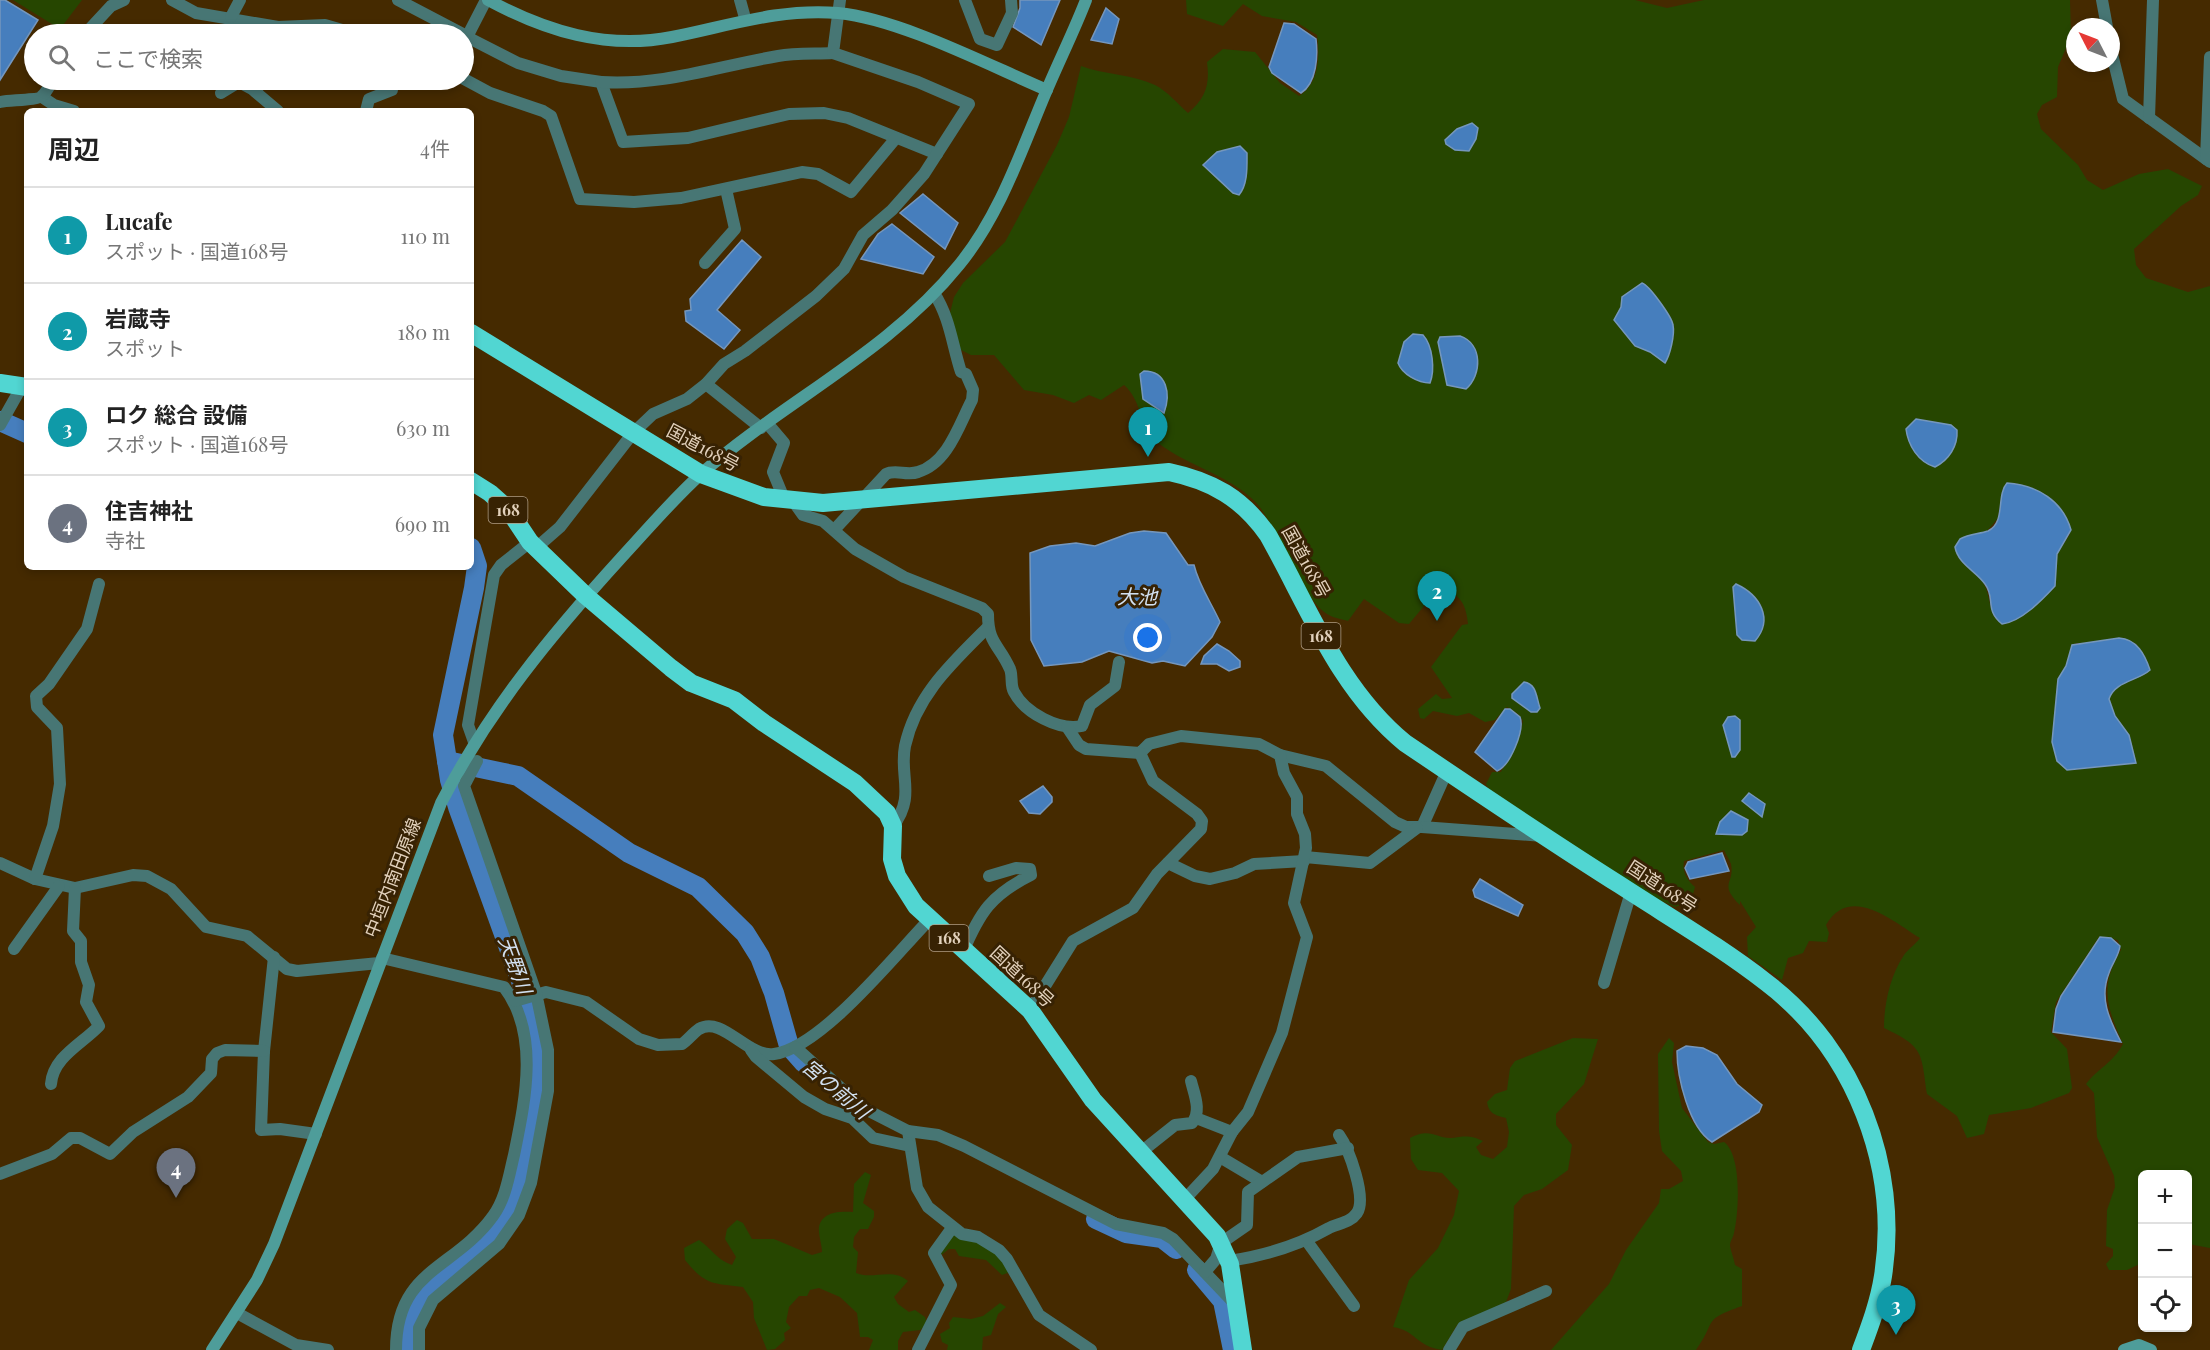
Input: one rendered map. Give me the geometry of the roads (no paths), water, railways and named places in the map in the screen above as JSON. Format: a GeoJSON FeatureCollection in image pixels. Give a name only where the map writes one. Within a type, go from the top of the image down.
{"type":"FeatureCollection","features":[{"type":"Feature","properties":{"kind":"highway","name":"国道168号"},"geometry":{"type":"LineString","coordinates":[[474,335],[701,474],[743,491],[789,501],[823,503],[1168,472],[1213,484],[1236,498],[1254,515],[1268,535],[1343,676],[1381,723],[1405,743],[1767,983],[1793,1005],[1820,1034],[1857,1095],[1881,1170],[1885,1204],[1883,1276],[1861,1350]]}},
{"type":"Feature","properties":{"kind":"highway"},"geometry":{"type":"LineString","coordinates":[[0,382],[24,386]]}},
{"type":"Feature","properties":{"kind":"highway","name":"168"},"geometry":{"type":"LineString","coordinates":[[474,483],[508,509],[533,545],[586,596],[691,683],[734,700],[764,723],[855,783],[887,813],[893,826]]}},
{"type":"Feature","properties":{"kind":"highway","name":"国道168号"},"geometry":{"type":"LineString","coordinates":[[893,826],[892,859],[897,876],[916,906],[963,952],[1030,1010],[1094,1100],[1221,1243],[1229,1261],[1241,1325],[1243,1350]]}},
{"type":"Feature","properties":{"kind":"street"},"geometry":{"type":"LineString","coordinates":[[94,24],[111,6],[124,0]]}},
{"type":"Feature","properties":{"kind":"street"},"geometry":{"type":"LineString","coordinates":[[172,0],[196,13],[264,24]]}},
{"type":"Feature","properties":{"kind":"street"},"geometry":{"type":"LineString","coordinates":[[231,17],[240,0]]}},
{"type":"Feature","properties":{"kind":"street"},"geometry":{"type":"LineString","coordinates":[[398,0],[441,24]]}},
{"type":"Feature","properties":{"kind":"street"},"geometry":{"type":"LineString","coordinates":[[472,24],[487,0],[544,27],[604,40],[636,41],[670,37],[745,18],[780,13],[838,13],[882,22],[1047,90]]}},
{"type":"Feature","properties":{"kind":"street"},"geometry":{"type":"LineString","coordinates":[[740,0],[745,18]]}},
{"type":"Feature","properties":{"kind":"street"},"geometry":{"type":"LineString","coordinates":[[833,54],[840,0]]}},
{"type":"Feature","properties":{"kind":"street"},"geometry":{"type":"LineString","coordinates":[[965,0],[980,39],[997,45]]}},
{"type":"Feature","properties":{"kind":"street"},"geometry":{"type":"LineString","coordinates":[[989,65],[1012,13],[1011,0]]}},
{"type":"Feature","properties":{"kind":"street","name":"中垣内南田原線"},"geometry":{"type":"LineString","coordinates":[[212,1350],[257,1280],[274,1244],[441,803],[474,742],[500,702],[586,596],[701,474],[885,337],[934,293],[959,265],[993,213],[1018,161],[1086,0]]}},
{"type":"Feature","properties":{"kind":"street"},"geometry":{"type":"LineString","coordinates":[[2102,0],[2105,18]]}},
{"type":"Feature","properties":{"kind":"street"},"geometry":{"type":"LineString","coordinates":[[2149,118],[2153,0]]}},
{"type":"Feature","properties":{"kind":"street"},"geometry":{"type":"LineString","coordinates":[[474,42],[518,63],[561,76],[629,84],[677,79],[779,56],[833,54],[885,70],[969,104],[924,174],[892,210],[863,235],[844,268],[816,296],[745,351],[724,364],[706,384],[687,399],[653,414],[633,433],[560,527],[501,565],[494,575],[468,725],[474,742]]}},
{"type":"Feature","properties":{"kind":"street"},"geometry":{"type":"LineString","coordinates":[[2208,160],[2210,57]]}},
{"type":"Feature","properties":{"kind":"street"},"geometry":{"type":"LineString","coordinates":[[2115,72],[2120,95],[2208,160]]}},
{"type":"Feature","properties":{"kind":"street"},"geometry":{"type":"LineString","coordinates":[[601,82],[624,142],[688,138],[789,114],[824,113],[848,118],[937,154]]}},
{"type":"Feature","properties":{"kind":"street"},"geometry":{"type":"LineString","coordinates":[[474,84],[490,93],[543,111],[551,116],[580,199],[634,202],[681,198],[802,172],[818,174],[850,192],[896,138]]}},
{"type":"Feature","properties":{"kind":"street"},"geometry":{"type":"LineString","coordinates":[[42,97],[47,90]]}},
{"type":"Feature","properties":{"kind":"street"},"geometry":{"type":"LineString","coordinates":[[221,93],[226,90]]}},
{"type":"Feature","properties":{"kind":"street"},"geometry":{"type":"LineString","coordinates":[[253,90],[275,108]]}},
{"type":"Feature","properties":{"kind":"street"},"geometry":{"type":"LineString","coordinates":[[367,108],[369,99],[392,90]]}},
{"type":"Feature","properties":{"kind":"street"},"geometry":{"type":"LineString","coordinates":[[0,102],[42,97],[64,108]]}},
{"type":"Feature","properties":{"kind":"street"},"geometry":{"type":"LineString","coordinates":[[705,263],[735,229],[726,189]]}},
{"type":"Feature","properties":{"kind":"street"},"geometry":{"type":"LineString","coordinates":[[835,529],[860,500],[890,471],[917,473],[942,455],[972,399],[973,390],[966,374],[961,372],[953,345],[951,327],[934,293]]}},
{"type":"Feature","properties":{"kind":"street"},"geometry":{"type":"LineString","coordinates":[[706,384],[764,425],[784,443],[773,471],[789,501],[802,515],[823,521],[835,529],[855,549],[904,577],[982,608],[988,614],[988,633],[1010,670],[1014,692],[1034,712],[1058,725],[1082,726],[1090,705],[1115,686],[1119,662]]}},
{"type":"Feature","properties":{"kind":"street"},"geometry":{"type":"LineString","coordinates":[[0,425],[24,386]]}},
{"type":"Feature","properties":{"kind":"street"},"geometry":{"type":"LineString","coordinates":[[35,879],[53,826],[60,784],[57,728],[37,707],[36,696],[49,684],[87,629],[99,584]]}},
{"type":"Feature","properties":{"kind":"street"},"geometry":{"type":"LineString","coordinates":[[893,826],[900,816],[906,798],[905,749],[917,709],[943,675],[988,627]]}},
{"type":"Feature","properties":{"kind":"street"},"geometry":{"type":"LineString","coordinates":[[1067,727],[1079,745],[1086,749],[1140,753],[1149,744],[1181,736],[1259,744],[1280,754],[1326,766],[1384,815],[1406,827],[1545,836]]}},
{"type":"Feature","properties":{"kind":"street"},"geometry":{"type":"LineString","coordinates":[[1030,1010],[1073,940],[1132,908],[1168,863],[1201,829],[1202,821],[1197,814],[1153,781],[1140,753]]}},
{"type":"Feature","properties":{"kind":"street"},"geometry":{"type":"LineString","coordinates":[[1185,1200],[1220,1157],[1232,1132],[1248,1112],[1282,1033],[1307,937],[1294,903],[1304,859],[1305,834],[1297,814],[1297,797],[1284,773],[1280,754]]}},
{"type":"Feature","properties":{"kind":"street"},"geometry":{"type":"LineString","coordinates":[[419,1350],[418,1328],[428,1308],[441,1292],[499,1244],[511,1229],[526,1200],[548,1091],[548,1050],[536,993],[464,786],[477,761]]}},
{"type":"Feature","properties":{"kind":"street"},"geometry":{"type":"LineString","coordinates":[[1168,863],[1195,876],[1210,879],[1235,873],[1254,864],[1304,859],[1370,863],[1411,831],[1421,827],[1447,771]]}},
{"type":"Feature","properties":{"kind":"street"},"geometry":{"type":"LineString","coordinates":[[0,862],[35,879],[75,888],[133,875],[147,876],[171,889],[206,927],[247,936],[287,969],[297,971],[380,961],[504,987],[515,1001],[525,1043],[527,1076],[525,1106],[503,1198],[495,1213],[471,1241],[420,1281],[403,1306],[397,1323],[396,1350]]}},
{"type":"Feature","properties":{"kind":"street"},"geometry":{"type":"LineString","coordinates":[[963,952],[971,934],[993,899],[1005,888],[1031,874],[1030,869],[1016,868],[989,876]]}},
{"type":"Feature","properties":{"kind":"street"},"geometry":{"type":"LineString","coordinates":[[14,949],[59,886]]}},
{"type":"Feature","properties":{"kind":"street"},"geometry":{"type":"LineString","coordinates":[[51,1084],[52,1076],[67,1054],[99,1026],[86,1002],[89,985],[81,962],[81,941],[73,931],[75,888]]}},
{"type":"Feature","properties":{"kind":"street"},"geometry":{"type":"LineString","coordinates":[[1604,982],[1631,892]]}},
{"type":"Feature","properties":{"kind":"street"},"geometry":{"type":"LineString","coordinates":[[515,1001],[536,993],[546,992],[586,1002],[627,1033],[658,1045],[682,1044],[707,1026],[724,1030],[760,1053],[773,1054],[791,1049],[809,1039],[855,998],[929,920]]}},
{"type":"Feature","properties":{"kind":"street"},"geometry":{"type":"LineString","coordinates":[[274,957],[264,1051],[261,1130],[280,1129],[316,1134]]}},
{"type":"Feature","properties":{"kind":"street"},"geometry":{"type":"LineString","coordinates":[[750,1048],[756,1057],[804,1097],[825,1109],[852,1118],[873,1138],[910,1146]]}},
{"type":"Feature","properties":{"kind":"street"},"geometry":{"type":"LineString","coordinates":[[791,1049],[863,1108],[908,1131],[938,1136],[964,1146],[1116,1224],[1163,1233],[1173,1239],[1238,1307]]}},
{"type":"Feature","properties":{"kind":"street"},"geometry":{"type":"LineString","coordinates":[[0,1174],[52,1154],[71,1138],[81,1138],[110,1154],[133,1132],[188,1097],[211,1073],[212,1059],[217,1053],[225,1050],[264,1051]]}},
{"type":"Feature","properties":{"kind":"street"},"geometry":{"type":"LineString","coordinates":[[1141,1152],[1174,1125],[1192,1123],[1196,1118],[1197,1108],[1191,1081]]}},
{"type":"Feature","properties":{"kind":"street"},"geometry":{"type":"LineString","coordinates":[[1196,1118],[1232,1132]]}},
{"type":"Feature","properties":{"kind":"street"},"geometry":{"type":"LineString","coordinates":[[908,1131],[920,1197],[952,1228],[962,1234],[978,1237],[999,1250],[1039,1315],[1072,1346],[1091,1350]]}},
{"type":"Feature","properties":{"kind":"street"},"geometry":{"type":"LineString","coordinates":[[1229,1261],[1251,1258],[1306,1240],[1352,1220],[1359,1211],[1361,1201],[1348,1148],[1339,1135]]}},
{"type":"Feature","properties":{"kind":"street"},"geometry":{"type":"LineString","coordinates":[[1205,1272],[1216,1259],[1221,1243],[1247,1226],[1250,1203],[1248,1192],[1298,1157],[1348,1148]]}},
{"type":"Feature","properties":{"kind":"street"},"geometry":{"type":"LineString","coordinates":[[1220,1157],[1262,1182]]}},
{"type":"Feature","properties":{"kind":"street"},"geometry":{"type":"LineString","coordinates":[[918,1350],[951,1285],[934,1253],[952,1228]]}},
{"type":"Feature","properties":{"kind":"street"},"geometry":{"type":"LineString","coordinates":[[1306,1240],[1354,1306]]}},
{"type":"Feature","properties":{"kind":"street"},"geometry":{"type":"LineString","coordinates":[[1449,1350],[1463,1327],[1546,1291]]}},
{"type":"Feature","properties":{"kind":"street"},"geometry":{"type":"LineString","coordinates":[[237,1313],[296,1345],[328,1350]]}},
{"type":"Feature","properties":{"kind":"street"},"geometry":{"type":"LineString","coordinates":[[397,1323],[418,1328]]}},
{"type":"Feature","properties":{"kind":"street"},"geometry":{"type":"LineString","coordinates":[[1236,1350],[1241,1325]]}},
{"type":"Feature","properties":{"kind":"street"},"geometry":{"type":"LineString","coordinates":[[2124,1350],[2139,1345],[2151,1350]]}},
{"type":"Feature","properties":{"kind":"water"},"geometry":{"type":"Polygon","coordinates":[[[0,0],[5,0],[38,20],[35,24],[24,24],[24,42],[0,80],[0,0]]]}},
{"type":"Feature","properties":{"kind":"water"},"geometry":{"type":"Polygon","coordinates":[[[1020,0],[1060,0],[1041,45],[1013,27],[1020,8],[1020,0]]]}},
{"type":"Feature","properties":{"kind":"water"},"geometry":{"type":"Polygon","coordinates":[[[1106,8],[1119,19],[1112,44],[1091,40],[1106,8]]]}},
{"type":"Feature","properties":{"kind":"water"},"geometry":{"type":"Polygon","coordinates":[[[1284,23],[1294,24],[1316,39],[1317,53],[1313,76],[1301,93],[1272,73],[1269,67],[1284,23]]]}},
{"type":"Feature","properties":{"kind":"water"},"geometry":{"type":"Polygon","coordinates":[[[1472,123],[1478,128],[1476,139],[1469,151],[1455,150],[1446,144],[1445,140],[1457,129],[1472,123]]]}},
{"type":"Feature","properties":{"kind":"water"},"geometry":{"type":"Polygon","coordinates":[[[1240,146],[1247,153],[1247,164],[1245,181],[1239,195],[1233,193],[1203,165],[1217,152],[1240,146]]]}},
{"type":"Feature","properties":{"kind":"water"},"geometry":{"type":"Polygon","coordinates":[[[923,194],[958,223],[945,249],[900,213],[923,194]]]}},
{"type":"Feature","properties":{"kind":"water"},"geometry":{"type":"Polygon","coordinates":[[[892,224],[934,257],[923,274],[861,259],[878,234],[892,224]]]}},
{"type":"Feature","properties":{"kind":"water"},"geometry":{"type":"Polygon","coordinates":[[[742,240],[761,257],[717,310],[740,330],[724,349],[686,321],[685,311],[691,310],[690,299],[742,240]]]}},
{"type":"Feature","properties":{"kind":"water"},"geometry":{"type":"Polygon","coordinates":[[[1642,283],[1660,302],[1673,325],[1672,345],[1665,363],[1650,352],[1635,346],[1614,320],[1621,307],[1622,297],[1642,283]]]}},
{"type":"Feature","properties":{"kind":"water"},"geometry":{"type":"Polygon","coordinates":[[[1413,334],[1423,335],[1429,345],[1433,365],[1430,383],[1411,377],[1398,363],[1404,342],[1413,334]]]}},
{"type":"Feature","properties":{"kind":"water"},"geometry":{"type":"Polygon","coordinates":[[[1460,336],[1473,346],[1478,360],[1475,376],[1466,389],[1447,385],[1438,342],[1440,337],[1460,336]]]}},
{"type":"Feature","properties":{"kind":"water"},"geometry":{"type":"Polygon","coordinates":[[[1144,371],[1158,375],[1165,385],[1167,398],[1164,413],[1143,399],[1140,374],[1144,371]]]}},
{"type":"Feature","properties":{"kind":"water"},"geometry":{"type":"Polygon","coordinates":[[[1916,419],[1951,425],[1957,430],[1952,452],[1935,467],[1919,457],[1909,441],[1906,429],[1916,419]]]}},
{"type":"Feature","properties":{"kind":"water"},"geometry":{"type":"Polygon","coordinates":[[[2007,483],[2029,487],[2047,496],[2062,511],[2071,530],[2057,554],[2055,586],[2024,615],[2002,624],[1993,614],[1990,594],[1985,584],[1963,563],[1955,547],[1960,539],[1994,527],[2007,483]]]}},
{"type":"Feature","properties":{"kind":"water","name":"大池"},"geometry":{"type":"Polygon","coordinates":[[[1144,531],[1166,533],[1188,565],[1194,565],[1202,587],[1220,622],[1212,637],[1185,666],[1163,661],[1152,663],[1109,651],[1082,662],[1044,666],[1031,640],[1030,553],[1050,546],[1076,543],[1095,546],[1130,533],[1144,531]]]}},
{"type":"Feature","properties":{"kind":"water"},"geometry":{"type":"Polygon","coordinates":[[[1736,584],[1752,594],[1762,608],[1763,624],[1761,633],[1755,641],[1742,640],[1737,635],[1733,587],[1736,584]]]}},
{"type":"Feature","properties":{"kind":"water"},"geometry":{"type":"Polygon","coordinates":[[[2119,638],[2131,641],[2135,645],[2146,659],[2150,670],[2116,688],[2109,699],[2115,716],[2129,735],[2136,763],[2067,770],[2057,761],[2052,742],[2058,679],[2066,666],[2072,645],[2119,638]]]}},
{"type":"Feature","properties":{"kind":"water"},"geometry":{"type":"Polygon","coordinates":[[[1217,644],[1240,661],[1240,667],[1229,671],[1217,664],[1201,664],[1204,656],[1217,644]]]}},
{"type":"Feature","properties":{"kind":"water"},"geometry":{"type":"Polygon","coordinates":[[[1524,682],[1531,685],[1535,692],[1540,708],[1537,712],[1531,712],[1512,698],[1512,694],[1524,682]]]}},
{"type":"Feature","properties":{"kind":"water"},"geometry":{"type":"Polygon","coordinates":[[[1505,709],[1510,709],[1520,717],[1521,723],[1511,755],[1497,771],[1475,752],[1505,709]]]}},
{"type":"Feature","properties":{"kind":"water"},"geometry":{"type":"Polygon","coordinates":[[[1735,716],[1740,720],[1740,750],[1735,757],[1732,757],[1723,725],[1728,717],[1735,716]]]}},
{"type":"Feature","properties":{"kind":"water"},"geometry":{"type":"Polygon","coordinates":[[[1043,786],[1052,797],[1052,802],[1040,814],[1029,813],[1020,801],[1043,786]]]}},
{"type":"Feature","properties":{"kind":"water"},"geometry":{"type":"Polygon","coordinates":[[[1749,793],[1765,804],[1762,817],[1742,801],[1749,793]]]}},
{"type":"Feature","properties":{"kind":"water"},"geometry":{"type":"Polygon","coordinates":[[[1731,811],[1748,820],[1747,831],[1742,835],[1716,834],[1720,822],[1731,811]]]}},
{"type":"Feature","properties":{"kind":"water"},"geometry":{"type":"Polygon","coordinates":[[[1722,853],[1729,871],[1690,879],[1685,868],[1688,862],[1722,853]]]}},
{"type":"Feature","properties":{"kind":"water"},"geometry":{"type":"Polygon","coordinates":[[[1480,879],[1523,905],[1518,916],[1475,897],[1473,890],[1480,879]]]}},
{"type":"Feature","properties":{"kind":"water"},"geometry":{"type":"Polygon","coordinates":[[[2100,937],[2111,938],[2120,946],[2106,982],[2105,1000],[2109,1017],[2121,1042],[2053,1032],[2056,1009],[2061,996],[2100,937]]]}},
{"type":"Feature","properties":{"kind":"water"},"geometry":{"type":"Polygon","coordinates":[[[1686,1046],[1703,1048],[1717,1055],[1737,1084],[1762,1105],[1759,1112],[1712,1142],[1697,1126],[1682,1088],[1677,1051],[1686,1046]]]}},
{"type":"Feature","properties":{"kind":"waterway","name":"天野川"},"geometry":{"type":"LineString","coordinates":[[0,421],[24,432]]}},
{"type":"Feature","properties":{"kind":"waterway","name":"天野川"},"geometry":{"type":"LineString","coordinates":[[407,1350],[410,1325],[416,1307],[426,1293],[437,1281],[481,1249],[496,1233],[506,1217],[523,1174],[529,1149],[539,1076],[538,1050],[529,1003],[458,807],[450,780],[443,735],[474,588],[477,566],[474,557]]}},
{"type":"Feature","properties":{"kind":"waterway","name":"宮の前川"},"geometry":{"type":"LineString","coordinates":[[447,761],[518,776],[629,853],[698,887],[745,933],[760,957],[774,993],[789,1046],[804,1063]]}},
{"type":"Feature","properties":{"kind":"waterway","name":"宮の前川"},"geometry":{"type":"LineString","coordinates":[[1096,1219],[1126,1233],[1162,1238],[1176,1249]]}},
{"type":"Feature","properties":{"kind":"waterway","name":"宮の前川"},"geometry":{"type":"LineString","coordinates":[[1197,1270],[1223,1301],[1233,1350]]}},
{"type":"Feature","properties":{"kind":"place","name":"Lucafe"},"geometry":{"type":"Point","coordinates":[1148,457]}},
{"type":"Feature","properties":{"kind":"place","name":"岩蔵寺"},"geometry":{"type":"Point","coordinates":[1437,621]}},
{"type":"Feature","properties":{"kind":"place","name":"住吉神社"},"geometry":{"type":"Point","coordinates":[176,1198]}},
{"type":"Feature","properties":{"kind":"place","name":"ロク 総合 設備"},"geometry":{"type":"Point","coordinates":[1896,1335]}}]}
